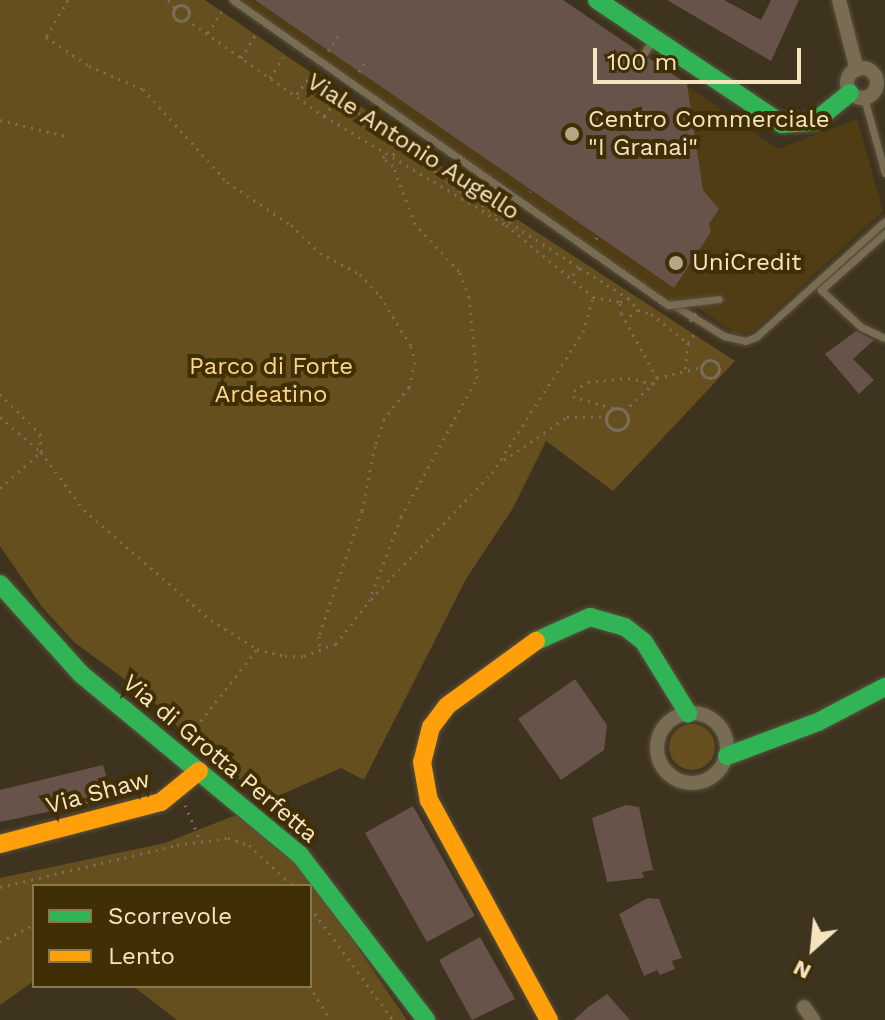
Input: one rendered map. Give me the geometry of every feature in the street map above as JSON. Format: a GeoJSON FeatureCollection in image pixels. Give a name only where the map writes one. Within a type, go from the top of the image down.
{"type":"FeatureCollection","features":[{"type":"Feature","properties":{"kind":"street"},"geometry":{"type":"LineString","coordinates":[[597,0],[648,47],[782,124],[821,118],[857,95],[876,88],[880,76],[867,70],[857,70]]}},
{"type":"Feature","properties":{"kind":"street"},"geometry":{"type":"LineString","coordinates":[[839,0],[857,70]]}},
{"type":"Feature","properties":{"kind":"street"},"geometry":{"type":"LineString","coordinates":[[857,70],[847,82],[857,95]]}},
{"type":"Feature","properties":{"kind":"street","name":"Via di Grotta Perfetta"},"geometry":{"type":"LineString","coordinates":[[0,584],[74,668],[309,864],[426,1020]]}},
{"type":"Feature","properties":{"kind":"street"},"geometry":{"type":"LineString","coordinates":[[549,1020],[429,800],[422,762],[431,727],[447,706],[545,635],[590,617],[625,627],[644,642],[688,713]]}},
{"type":"Feature","properties":{"kind":"street"},"geometry":{"type":"LineString","coordinates":[[727,756],[721,727],[705,714],[688,713],[672,719],[661,731],[658,756],[666,771],[689,783],[705,781],[727,756],[818,722],[885,687]]}},
{"type":"Feature","properties":{"kind":"street","name":"Via Shaw"},"geometry":{"type":"LineString","coordinates":[[0,844],[161,802],[179,791],[199,771]]}},
{"type":"Feature","properties":{"kind":"street"},"geometry":{"type":"LineString","coordinates":[[804,1007],[813,1020]]}},
{"type":"Feature","properties":{"kind":"lane"},"geometry":{"type":"LineString","coordinates":[[235,0],[660,298],[733,339],[756,337],[885,221]]}},
{"type":"Feature","properties":{"kind":"lane"},"geometry":{"type":"LineString","coordinates":[[235,0],[668,305],[719,299]]}},
{"type":"Feature","properties":{"kind":"lane"},"geometry":{"type":"LineString","coordinates":[[857,95],[885,173]]}},
{"type":"Feature","properties":{"kind":"lane"},"geometry":{"type":"LineString","coordinates":[[885,233],[821,290],[861,327],[885,338]]}},
{"type":"Feature","properties":{"kind":"path"},"geometry":{"type":"LineString","coordinates":[[68,0],[46,37],[89,66],[143,89],[227,182],[291,225],[320,253],[360,274],[411,346],[415,362],[409,387],[384,419],[375,446],[362,511],[319,636],[320,652]]}},
{"type":"Feature","properties":{"kind":"path","name":"Viale Antonio Augello"},"geometry":{"type":"LineString","coordinates":[[168,0],[175,8],[177,19],[186,19],[208,33],[324,116],[507,223],[593,297]]}},
{"type":"Feature","properties":{"kind":"path"},"geometry":{"type":"LineString","coordinates":[[186,19],[185,7],[189,0]]}},
{"type":"Feature","properties":{"kind":"path"},"geometry":{"type":"LineString","coordinates":[[175,8],[185,7]]}},
{"type":"Feature","properties":{"kind":"path"},"geometry":{"type":"LineString","coordinates":[[208,33],[222,11]]}},
{"type":"Feature","properties":{"kind":"path"},"geometry":{"type":"LineString","coordinates":[[241,58],[256,34]]}},
{"type":"Feature","properties":{"kind":"path"},"geometry":{"type":"LineString","coordinates":[[328,51],[340,34]]}},
{"type":"Feature","properties":{"kind":"path"},"geometry":{"type":"LineString","coordinates":[[270,78],[283,57]]}},
{"type":"Feature","properties":{"kind":"path"},"geometry":{"type":"LineString","coordinates":[[359,72],[366,60]]}},
{"type":"Feature","properties":{"kind":"path"},"geometry":{"type":"LineString","coordinates":[[297,94],[315,70]]}},
{"type":"Feature","properties":{"kind":"path"},"geometry":{"type":"LineString","coordinates":[[324,116],[348,86]]}},
{"type":"Feature","properties":{"kind":"path"},"geometry":{"type":"LineString","coordinates":[[339,98],[403,140],[462,192],[628,298],[638,310],[651,314],[688,343]]}},
{"type":"Feature","properties":{"kind":"path"},"geometry":{"type":"LineString","coordinates":[[0,120],[70,137]]}},
{"type":"Feature","properties":{"kind":"path"},"geometry":{"type":"LineString","coordinates":[[386,130],[389,126]]}},
{"type":"Feature","properties":{"kind":"path"},"geometry":{"type":"LineString","coordinates":[[393,155],[403,140]]}},
{"type":"Feature","properties":{"kind":"path"},"geometry":{"type":"LineString","coordinates":[[369,601],[390,540],[470,399],[478,365],[469,297],[459,271],[415,224],[393,166],[383,158],[387,151]]}},
{"type":"Feature","properties":{"kind":"path"},"geometry":{"type":"LineString","coordinates":[[496,213],[499,204]]}},
{"type":"Feature","properties":{"kind":"path"},"geometry":{"type":"LineString","coordinates":[[507,223],[514,215]]}},
{"type":"Feature","properties":{"kind":"path"},"geometry":{"type":"LineString","coordinates":[[562,255],[566,250]]}},
{"type":"Feature","properties":{"kind":"path"},"geometry":{"type":"LineString","coordinates":[[570,277],[581,261]]}},
{"type":"Feature","properties":{"kind":"path"},"geometry":{"type":"LineString","coordinates":[[0,417],[41,452],[84,510],[211,620],[257,649],[285,656],[320,652],[348,632],[369,601],[446,527],[500,463],[583,332],[593,297],[620,302],[628,298]]}},
{"type":"Feature","properties":{"kind":"path"},"geometry":{"type":"LineString","coordinates":[[620,302],[629,332],[657,378]]}},
{"type":"Feature","properties":{"kind":"path"},"geometry":{"type":"LineString","coordinates":[[690,321],[701,307]]}},
{"type":"Feature","properties":{"kind":"path"},"geometry":{"type":"LineString","coordinates":[[627,318],[638,310]]}},
{"type":"Feature","properties":{"kind":"path"},"geometry":{"type":"LineString","coordinates":[[685,370],[688,343],[692,338]]}},
{"type":"Feature","properties":{"kind":"path"},"geometry":{"type":"LineString","coordinates":[[624,411],[657,378],[701,367],[713,360],[719,374],[700,375],[701,367]]}},
{"type":"Feature","properties":{"kind":"path"},"geometry":{"type":"LineString","coordinates":[[624,411],[574,397],[574,391],[579,384],[618,379],[653,384]]}},
{"type":"Feature","properties":{"kind":"path"},"geometry":{"type":"LineString","coordinates":[[0,394],[40,434],[41,452]]}},
{"type":"Feature","properties":{"kind":"path"},"geometry":{"type":"LineString","coordinates":[[500,463],[567,417],[606,416],[613,408]]}},
{"type":"Feature","properties":{"kind":"path"},"geometry":{"type":"LineString","coordinates":[[606,416],[609,426],[618,431],[627,424],[624,411]]}},
{"type":"Feature","properties":{"kind":"path"},"geometry":{"type":"LineString","coordinates":[[0,488],[41,452]]}},
{"type":"Feature","properties":{"kind":"path"},"geometry":{"type":"LineString","coordinates":[[183,744],[257,649]]}},
{"type":"Feature","properties":{"kind":"path"},"geometry":{"type":"LineString","coordinates":[[179,791],[201,842]]}},
{"type":"Feature","properties":{"kind":"path"},"geometry":{"type":"LineString","coordinates":[[0,887],[201,842],[238,840],[291,884]]}},
{"type":"Feature","properties":{"kind":"path"},"geometry":{"type":"LineString","coordinates":[[312,910],[393,1020]]}},
{"type":"Feature","properties":{"kind":"path"},"geometry":{"type":"LineString","coordinates":[[0,942],[32,926]]}},
{"type":"Feature","properties":{"kind":"path"},"geometry":{"type":"LineString","coordinates":[[310,988],[331,1020]]}},
{"type":"Feature","properties":{"kind":"shaded area","name":"Centro Commerciale \"I Granai\""},"geometry":{"type":"Polygon","coordinates":[[[226,0],[563,0],[778,149],[857,119],[883,211],[753,331],[737,335],[694,305],[668,309],[226,0]]]}},
{"type":"Feature","properties":{"kind":"green space","name":"Parco di Forte Ardeatino"},"geometry":{"type":"Polygon","coordinates":[[[0,0],[205,0],[389,126],[472,190],[735,361],[613,491],[546,441],[513,508],[466,579],[364,780],[341,768],[267,801],[186,739],[169,715],[74,642],[42,607],[0,546],[0,0]]]}},
{"type":"Feature","properties":{"kind":"green space"},"geometry":{"type":"Polygon","coordinates":[[[692,724],[708,731],[715,747],[708,763],[692,770],[676,763],[669,747],[676,731],[692,724]]]}},
{"type":"Feature","properties":{"kind":"green space"},"geometry":{"type":"Polygon","coordinates":[[[236,815],[306,872],[407,1020],[177,1020],[136,988],[312,988],[312,884],[32,884],[32,982],[0,1005],[0,878],[165,843],[236,815]]]}},
{"type":"Feature","properties":{"kind":"building","name":"Centro Commerciale \"I Granai\""},"geometry":{"type":"Polygon","coordinates":[[[255,0],[563,0],[638,51],[639,60],[649,58],[687,84],[703,190],[719,209],[709,224],[711,232],[674,288],[255,0]]]}},
{"type":"Feature","properties":{"kind":"building"},"geometry":{"type":"Polygon","coordinates":[[[667,0],[724,0],[761,20],[771,0],[799,0],[771,61],[667,0]]]}},
{"type":"Feature","properties":{"kind":"building"},"geometry":{"type":"Polygon","coordinates":[[[856,331],[874,340],[853,359],[874,380],[859,394],[825,354],[856,331]]]}},
{"type":"Feature","properties":{"kind":"building"},"geometry":{"type":"Polygon","coordinates":[[[575,679],[607,725],[604,750],[561,780],[518,719],[575,679]]]}},
{"type":"Feature","properties":{"kind":"building"},"geometry":{"type":"Polygon","coordinates":[[[103,765],[113,798],[0,822],[0,790],[103,765]]]}},
{"type":"Feature","properties":{"kind":"building"},"geometry":{"type":"Polygon","coordinates":[[[626,805],[639,807],[653,870],[642,872],[644,878],[607,882],[592,818],[626,805]]]}},
{"type":"Feature","properties":{"kind":"building"},"geometry":{"type":"Polygon","coordinates":[[[413,806],[475,916],[427,942],[365,833],[413,806]]]}},
{"type":"Feature","properties":{"kind":"building"},"geometry":{"type":"Polygon","coordinates":[[[648,898],[659,899],[682,958],[672,961],[675,969],[660,975],[657,970],[644,976],[619,914],[648,898]]]}},
{"type":"Feature","properties":{"kind":"building"},"geometry":{"type":"Polygon","coordinates":[[[480,937],[515,999],[472,1020],[439,960],[480,937]]]}},
{"type":"Feature","properties":{"kind":"building"},"geometry":{"type":"Polygon","coordinates":[[[607,994],[630,1020],[574,1020],[588,1007],[607,994]]]}},
{"type":"Feature","properties":{"kind":"traffic: fast"},"geometry":{"type":"LineString","coordinates":[[597,0],[782,124],[814,122],[850,93]]}},
{"type":"Feature","properties":{"kind":"traffic: fast"},"geometry":{"type":"LineString","coordinates":[[0,584],[81,674],[300,855],[426,1020]]}},
{"type":"Feature","properties":{"kind":"traffic: fast"},"geometry":{"type":"LineString","coordinates":[[536,641],[590,617],[625,627],[644,642],[688,713]]}},
{"type":"Feature","properties":{"kind":"traffic: fast"},"geometry":{"type":"LineString","coordinates":[[727,756],[818,722],[885,687]]}},
{"type":"Feature","properties":{"kind":"traffic: slow"},"geometry":{"type":"LineString","coordinates":[[536,641],[447,706],[431,727],[422,762],[429,800],[549,1020]]}},
{"type":"Feature","properties":{"kind":"traffic: slow"},"geometry":{"type":"LineString","coordinates":[[0,844],[161,802],[199,771]]}},
{"type":"Feature","properties":{"kind":"place","name":"Centro Commerciale \"I Granai\""},"geometry":{"type":"Point","coordinates":[572,134]}},
{"type":"Feature","properties":{"kind":"place","name":"UniCredit"},"geometry":{"type":"Point","coordinates":[676,263]}}]}
